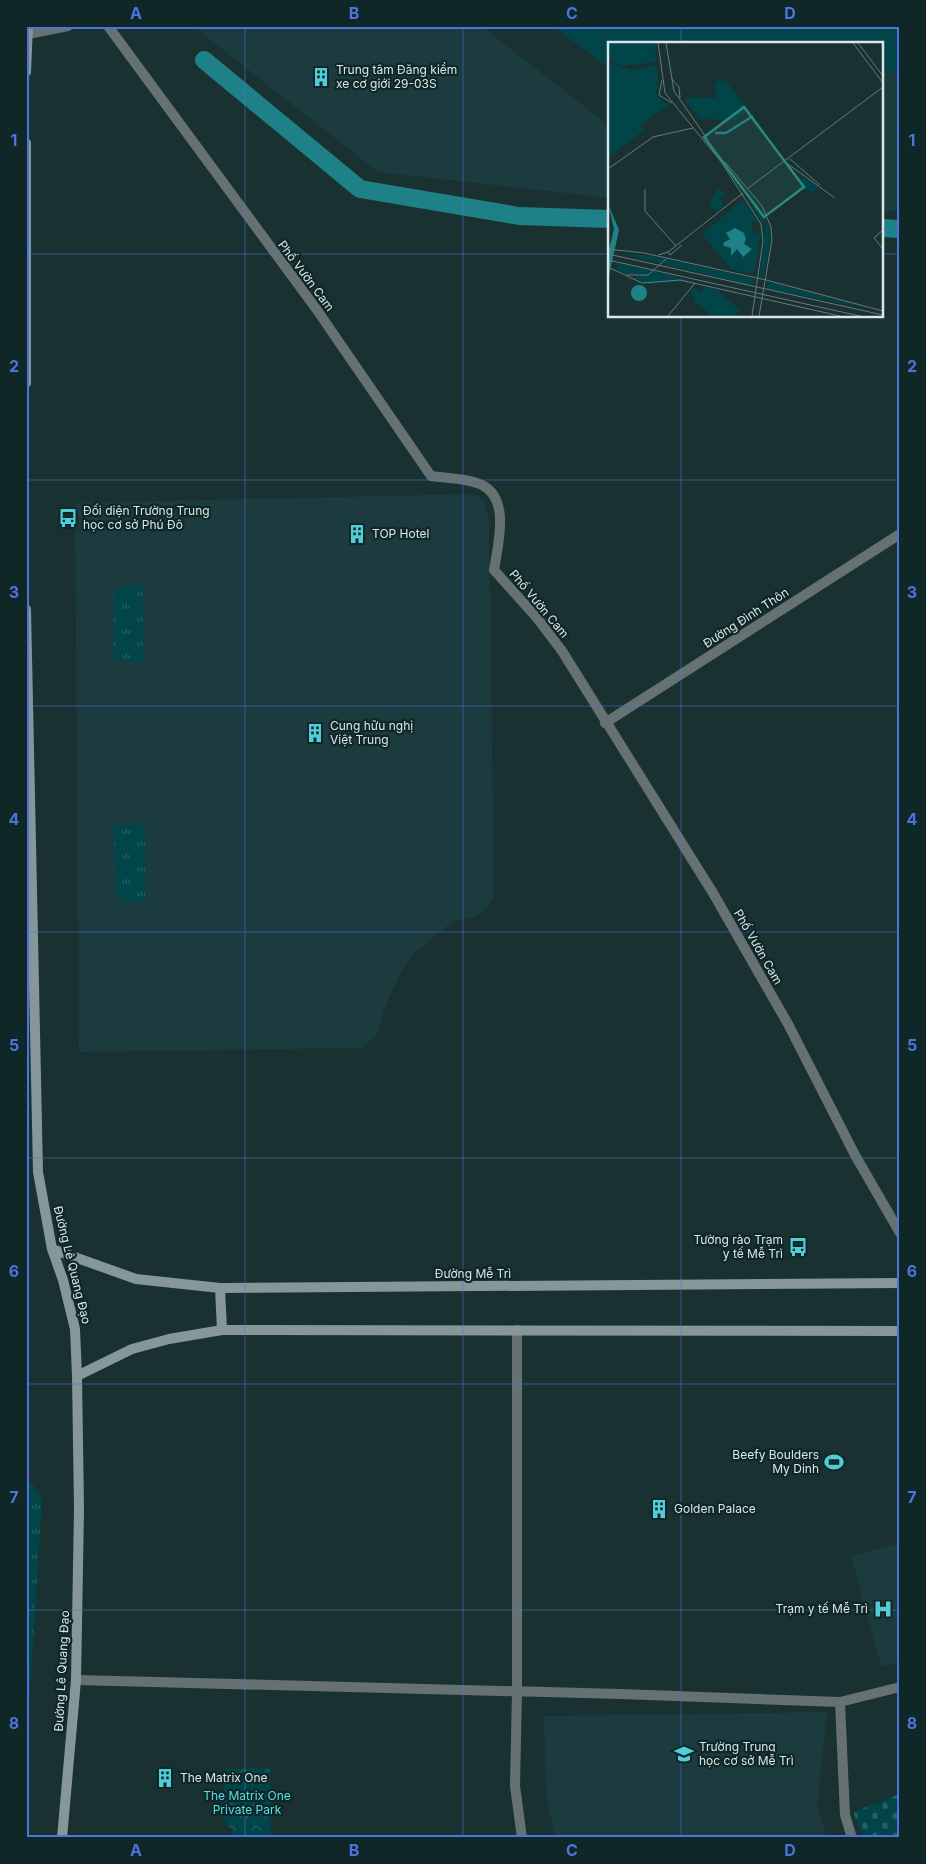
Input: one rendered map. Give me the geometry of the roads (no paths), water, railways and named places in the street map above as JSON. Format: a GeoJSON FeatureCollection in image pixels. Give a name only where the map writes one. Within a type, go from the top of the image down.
{"type":"FeatureCollection","features":[{"type":"Feature","properties":{"kind":"main road"},"geometry":{"type":"LineString","coordinates":[[26,72],[28,30]]}},
{"type":"Feature","properties":{"kind":"main road"},"geometry":{"type":"LineString","coordinates":[[26,142],[26,383]]}},
{"type":"Feature","properties":{"kind":"main road","name":"Đường Lê Quang Đạo"},"geometry":{"type":"LineString","coordinates":[[26,609],[28,867],[38,1172],[52,1249],[63,1280],[75,1329],[77,1376],[79,1508],[76,1680],[62,1838]]}},
{"type":"Feature","properties":{"kind":"main road","name":"Đường Mễ Trì"},"geometry":{"type":"LineString","coordinates":[[52,1249],[136,1279],[220,1288],[900,1283]]}},
{"type":"Feature","properties":{"kind":"main road"},"geometry":{"type":"LineString","coordinates":[[220,1288],[222,1330]]}},
{"type":"Feature","properties":{"kind":"main road"},"geometry":{"type":"LineString","coordinates":[[77,1376],[132,1349],[170,1339],[222,1330],[900,1332]]}},
{"type":"Feature","properties":{"kind":"street"},"geometry":{"type":"LineString","coordinates":[[28,30],[68,26]]}},
{"type":"Feature","properties":{"kind":"street","name":"Phố Vườn Cam"},"geometry":{"type":"LineString","coordinates":[[108,26],[317,310],[431,476],[479,484],[492,494],[500,514],[494,570],[538,618],[562,651],[712,893],[783,1016],[855,1154],[900,1233]]}},
{"type":"Feature","properties":{"kind":"street","name":"Đường Đình Thôn"},"geometry":{"type":"LineString","coordinates":[[606,723],[900,534]]}},
{"type":"Feature","properties":{"kind":"street"},"geometry":{"type":"LineString","coordinates":[[517,1330],[517,1691],[515,1786],[522,1838]]}},
{"type":"Feature","properties":{"kind":"street"},"geometry":{"type":"LineString","coordinates":[[76,1680],[517,1691],[840,1702],[900,1687]]}},
{"type":"Feature","properties":{"kind":"street"},"geometry":{"type":"LineString","coordinates":[[840,1702],[845,1815],[852,1838]]}},
{"type":"Feature","properties":{"kind":"waterway"},"geometry":{"type":"LineString","coordinates":[[204,60],[360,189],[519,216],[608,219]]}},
{"type":"Feature","properties":{"kind":"waterway"},"geometry":{"type":"LineString","coordinates":[[884,228],[900,229]]}},
{"type":"Feature","properties":{"kind":"place","name":"Trung tâm Đăng kiểm xe cơ giới 29-03S"},"geometry":{"type":"Point","coordinates":[321,77]}},
{"type":"Feature","properties":{"kind":"place","name":"Đối diện Trường Trung học cơ sở Phú Đô"},"geometry":{"type":"Point","coordinates":[68,518]}},
{"type":"Feature","properties":{"kind":"place","name":"TOP Hotel"},"geometry":{"type":"Point","coordinates":[357,534]}},
{"type":"Feature","properties":{"kind":"place","name":"Cung hữu nghị Việt Trung"},"geometry":{"type":"Point","coordinates":[315,733]}},
{"type":"Feature","properties":{"kind":"place","name":"Tường rào Trạm y tế Mễ Trì"},"geometry":{"type":"Point","coordinates":[798,1247]}},
{"type":"Feature","properties":{"kind":"place","name":"Beefy Boulders My Dinh"},"geometry":{"type":"Point","coordinates":[834,1462]}},
{"type":"Feature","properties":{"kind":"place","name":"Golden Palace"},"geometry":{"type":"Point","coordinates":[659,1509]}},
{"type":"Feature","properties":{"kind":"place","name":"Trạm y tế Mễ Trì"},"geometry":{"type":"Point","coordinates":[883,1609]}},
{"type":"Feature","properties":{"kind":"place","name":"Trường Trung học cơ sở Mễ Trì"},"geometry":{"type":"Point","coordinates":[684,1754]}},
{"type":"Feature","properties":{"kind":"place","name":"The Matrix One"},"geometry":{"type":"Point","coordinates":[165,1778]}},
{"type":"Feature","properties":{"kind":"park label","name":"The Matrix One Private Park"},"geometry":{"type":"Point","coordinates":[247,1803]}}]}
